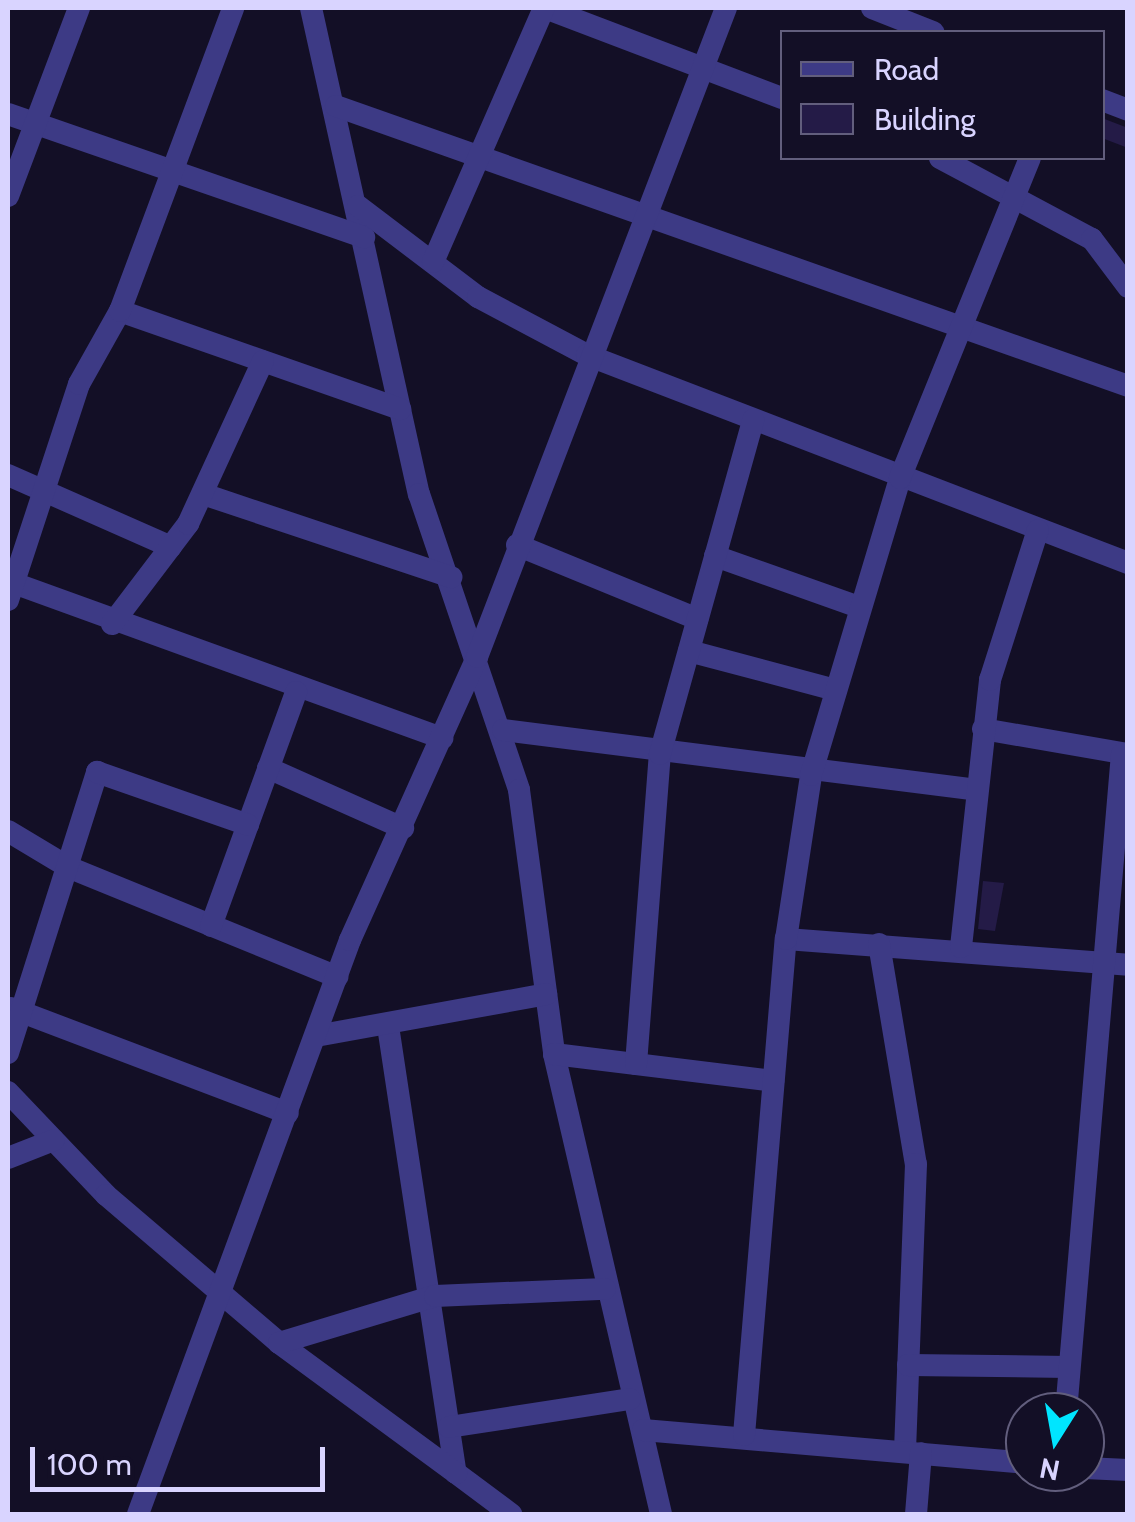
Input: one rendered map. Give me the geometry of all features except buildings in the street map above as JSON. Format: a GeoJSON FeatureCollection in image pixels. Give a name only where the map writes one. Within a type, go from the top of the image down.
{"type":"FeatureCollection","features":[{"type":"Feature","properties":{"kind":"street"},"geometry":{"type":"LineString","coordinates":[[8,196],[79,8]]}},
{"type":"Feature","properties":{"kind":"street"},"geometry":{"type":"LineString","coordinates":[[233,8],[120,311],[80,384],[40,489],[10,588],[296,692],[442,738]]}},
{"type":"Feature","properties":{"kind":"street"},"geometry":{"type":"LineString","coordinates":[[311,8],[336,106],[400,408],[503,730],[554,1054],[630,1399],[643,1430],[661,1514]]}},
{"type":"Feature","properties":{"kind":"street"},"geometry":{"type":"LineString","coordinates":[[432,262],[544,8],[780,97]]}},
{"type":"Feature","properties":{"kind":"street"},"geometry":{"type":"LineString","coordinates":[[138,1514],[225,1290],[337,977],[478,657],[587,356],[726,8]]}},
{"type":"Feature","properties":{"kind":"street"},"geometry":{"type":"LineString","coordinates":[[882,15],[926,30]]}},
{"type":"Feature","properties":{"kind":"street"},"geometry":{"type":"LineString","coordinates":[[336,106],[1128,386]]}},
{"type":"Feature","properties":{"kind":"street"},"geometry":{"type":"LineString","coordinates":[[8,114],[364,237]]}},
{"type":"Feature","properties":{"kind":"street"},"geometry":{"type":"LineString","coordinates":[[944,160],[1092,239],[1128,287]]}},
{"type":"Feature","properties":{"kind":"street"},"geometry":{"type":"LineString","coordinates":[[744,1435],[786,939],[811,774],[858,607],[900,478],[1029,160]]}},
{"type":"Feature","properties":{"kind":"street"},"geometry":{"type":"LineString","coordinates":[[358,206],[432,262],[587,356],[1128,564]]}},
{"type":"Feature","properties":{"kind":"street"},"geometry":{"type":"LineString","coordinates":[[120,311],[400,408]]}},
{"type":"Feature","properties":{"kind":"street"},"geometry":{"type":"LineString","coordinates":[[112,624],[171,547],[204,494],[263,361]]}},
{"type":"Feature","properties":{"kind":"street"},"geometry":{"type":"LineString","coordinates":[[636,1064],[660,754],[753,420]]}},
{"type":"Feature","properties":{"kind":"street"},"geometry":{"type":"LineString","coordinates":[[8,475],[171,547]]}},
{"type":"Feature","properties":{"kind":"street"},"geometry":{"type":"LineString","coordinates":[[204,494],[451,577]]}},
{"type":"Feature","properties":{"kind":"street"},"geometry":{"type":"LineString","coordinates":[[961,947],[983,730],[1004,618],[1038,530]]}},
{"type":"Feature","properties":{"kind":"street"},"geometry":{"type":"LineString","coordinates":[[517,545],[697,619]]}},
{"type":"Feature","properties":{"kind":"street"},"geometry":{"type":"LineString","coordinates":[[715,556],[858,607]]}},
{"type":"Feature","properties":{"kind":"street"},"geometry":{"type":"LineString","coordinates":[[688,651],[836,690]]}},
{"type":"Feature","properties":{"kind":"street"},"geometry":{"type":"LineString","coordinates":[[212,926],[296,692]]}},
{"type":"Feature","properties":{"kind":"street"},"geometry":{"type":"LineString","coordinates":[[503,730],[811,774],[975,790]]}},
{"type":"Feature","properties":{"kind":"street"},"geometry":{"type":"LineString","coordinates":[[983,730],[1125,754],[1102,962],[1067,1392]]}},
{"type":"Feature","properties":{"kind":"street"},"geometry":{"type":"LineString","coordinates":[[268,768],[402,828]]}},
{"type":"Feature","properties":{"kind":"street"},"geometry":{"type":"LineString","coordinates":[[8,1053],[14,1009],[68,867],[97,772],[248,825]]}},
{"type":"Feature","properties":{"kind":"street"},"geometry":{"type":"LineString","coordinates":[[8,831],[68,867],[337,977]]}},
{"type":"Feature","properties":{"kind":"street"},"geometry":{"type":"LineString","coordinates":[[786,939],[961,947],[1128,965]]}},
{"type":"Feature","properties":{"kind":"street"},"geometry":{"type":"LineString","coordinates":[[879,944],[916,1164],[908,1365],[916,1514]]}},
{"type":"Feature","properties":{"kind":"street"},"geometry":{"type":"LineString","coordinates":[[316,1036],[388,1026],[546,994]]}},
{"type":"Feature","properties":{"kind":"street"},"geometry":{"type":"LineString","coordinates":[[14,1009],[288,1113]]}},
{"type":"Feature","properties":{"kind":"street"},"geometry":{"type":"LineString","coordinates":[[388,1026],[435,1296],[456,1473]]}},
{"type":"Feature","properties":{"kind":"street"},"geometry":{"type":"LineString","coordinates":[[554,1054],[773,1082]]}},
{"type":"Feature","properties":{"kind":"street"},"geometry":{"type":"LineString","coordinates":[[8,1092],[54,1140],[225,1290],[279,1343],[511,1514]]}},
{"type":"Feature","properties":{"kind":"street"},"geometry":{"type":"LineString","coordinates":[[8,1158],[54,1140]]}},
{"type":"Feature","properties":{"kind":"street"},"geometry":{"type":"LineString","coordinates":[[279,1343],[435,1296],[605,1288]]}},
{"type":"Feature","properties":{"kind":"street"},"geometry":{"type":"LineString","coordinates":[[908,1365],[1069,1368]]}},
{"type":"Feature","properties":{"kind":"street"},"geometry":{"type":"LineString","coordinates":[[449,1427],[630,1399]]}},
{"type":"Feature","properties":{"kind":"street"},"geometry":{"type":"LineString","coordinates":[[643,1430],[744,1435],[1005,1461]]}}]}
